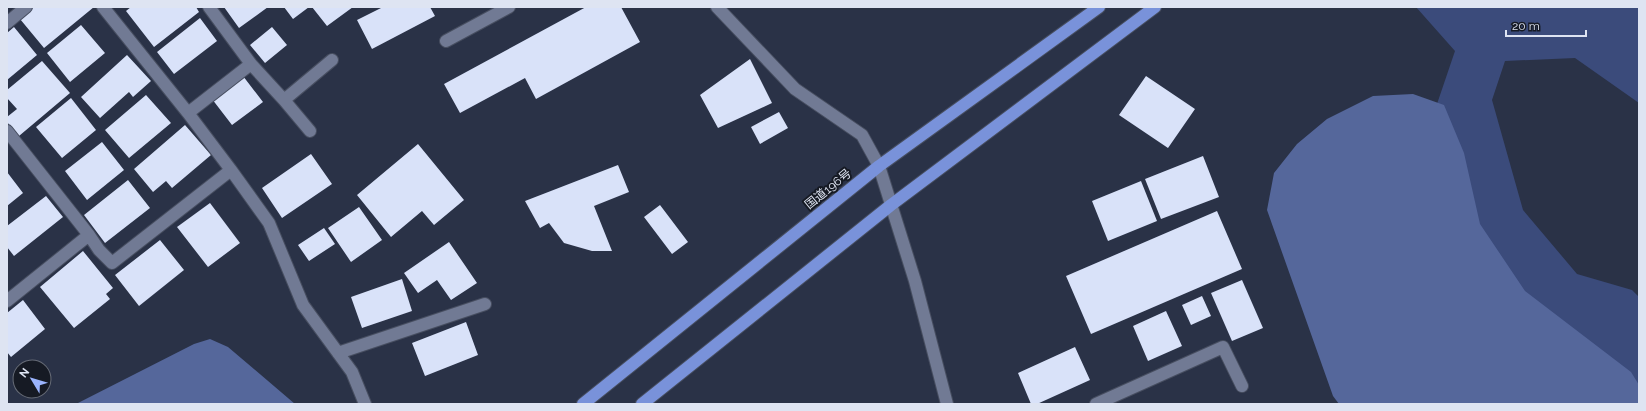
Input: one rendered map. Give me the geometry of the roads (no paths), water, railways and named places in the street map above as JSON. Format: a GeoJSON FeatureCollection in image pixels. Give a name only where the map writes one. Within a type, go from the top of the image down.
{"type":"FeatureCollection","features":[{"type":"Feature","properties":{"kind":"highway","name":"国道196号"},"geometry":{"type":"LineString","coordinates":[[583,404],[879,166],[1099,7]]}},
{"type":"Feature","properties":{"kind":"highway"},"geometry":{"type":"LineString","coordinates":[[642,404],[891,205],[1155,7]]}},
{"type":"Feature","properties":{"kind":"street"},"geometry":{"type":"LineString","coordinates":[[7,23],[26,7]]}},
{"type":"Feature","properties":{"kind":"street"},"geometry":{"type":"LineString","coordinates":[[103,7],[188,113],[231,170],[268,223],[303,305],[352,372],[365,404]]}},
{"type":"Feature","properties":{"kind":"street"},"geometry":{"type":"LineString","coordinates":[[209,7],[251,64],[310,131]]}},
{"type":"Feature","properties":{"kind":"street"},"geometry":{"type":"LineString","coordinates":[[446,41],[509,7]]}},
{"type":"Feature","properties":{"kind":"street"},"geometry":{"type":"LineString","coordinates":[[717,7],[796,88],[862,135],[879,166],[915,281],[947,404]]}},
{"type":"Feature","properties":{"kind":"street"},"geometry":{"type":"LineString","coordinates":[[284,100],[332,60]]}},
{"type":"Feature","properties":{"kind":"street"},"geometry":{"type":"LineString","coordinates":[[188,113],[251,64]]}},
{"type":"Feature","properties":{"kind":"street"},"geometry":{"type":"LineString","coordinates":[[7,131],[89,235],[99,250],[112,263],[231,170]]}},
{"type":"Feature","properties":{"kind":"street"},"geometry":{"type":"LineString","coordinates":[[7,301],[89,235]]}},
{"type":"Feature","properties":{"kind":"street"},"geometry":{"type":"LineString","coordinates":[[338,353],[485,304]]}},
{"type":"Feature","properties":{"kind":"street"},"geometry":{"type":"LineString","coordinates":[[1096,404],[1223,347],[1242,386]]}}]}
